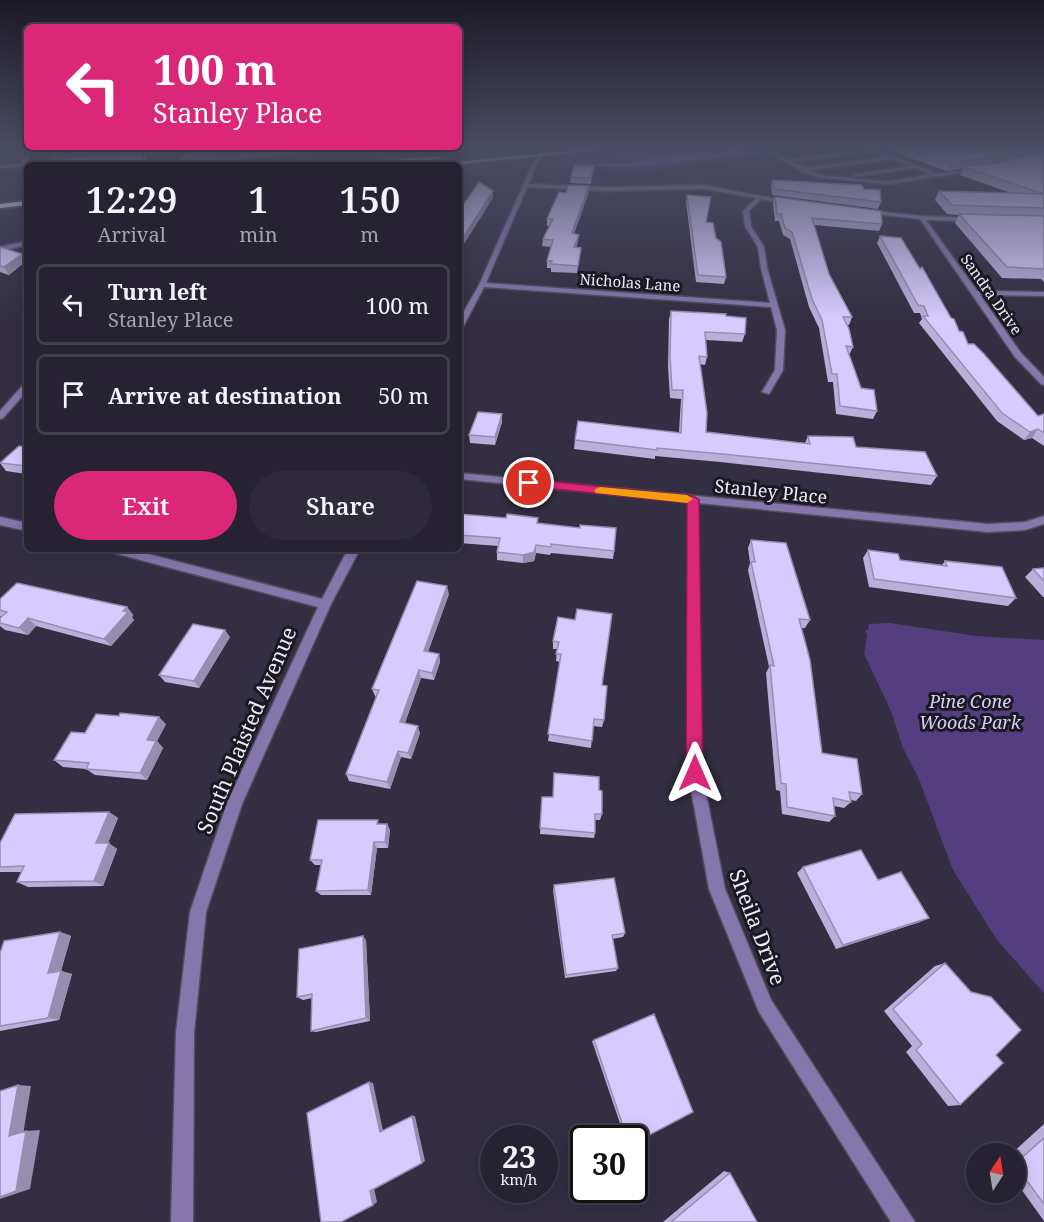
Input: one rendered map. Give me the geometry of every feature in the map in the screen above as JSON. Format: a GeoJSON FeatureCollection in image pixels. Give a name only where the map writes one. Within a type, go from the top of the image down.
{"type":"FeatureCollection","features":[{"type":"Feature","properties":{"kind":"street"},"geometry":{"type":"LineString","coordinates":[[462,322],[482,285],[517,205]]}},
{"type":"Feature","properties":{"kind":"street"},"geometry":{"type":"LineString","coordinates":[[752,205],[746,211],[747,226],[761,247],[764,268],[781,330],[779,370],[766,392]]}},
{"type":"Feature","properties":{"kind":"street"},"geometry":{"type":"LineString","coordinates":[[858,210],[922,218],[976,219]]}},
{"type":"Feature","properties":{"kind":"street","name":"Sandra Drive"},"geometry":{"type":"LineString","coordinates":[[922,218],[1018,355],[1044,381]]}},
{"type":"Feature","properties":{"kind":"street"},"geometry":{"type":"LineString","coordinates":[[0,249],[24,244]]}},
{"type":"Feature","properties":{"kind":"street","name":"Nicholas Lane"},"geometry":{"type":"LineString","coordinates":[[482,285],[775,305]]}},
{"type":"Feature","properties":{"kind":"street"},"geometry":{"type":"LineString","coordinates":[[976,292],[1044,294]]}},
{"type":"Feature","properties":{"kind":"street"},"geometry":{"type":"LineString","coordinates":[[0,416],[24,389]]}},
{"type":"Feature","properties":{"kind":"street","name":"Stanley Place"},"geometry":{"type":"LineString","coordinates":[[462,476],[988,528],[1025,526],[1044,520]]}},
{"type":"Feature","properties":{"kind":"street","name":"Sheila Drive"},"geometry":{"type":"LineString","coordinates":[[693,500],[695,773],[717,889],[765,1006],[904,1222]]}},
{"type":"Feature","properties":{"kind":"street"},"geometry":{"type":"LineString","coordinates":[[0,521],[24,525]]}},
{"type":"Feature","properties":{"kind":"street"},"geometry":{"type":"LineString","coordinates":[[126,552],[325,604]]}},
{"type":"Feature","properties":{"kind":"street","name":"South Plaisted Avenue"},"geometry":{"type":"LineString","coordinates":[[182,1222],[185,1033],[198,912],[235,803],[325,604],[352,552]]}},
{"type":"Feature","properties":{"kind":"green space","name":"Pine Cone Woods Park"},"geometry":{"type":"Polygon","coordinates":[[[890,623],[976,636],[1044,640],[1044,993],[997,940],[953,870],[919,779],[903,748],[891,711],[864,654],[867,636],[865,630],[868,630],[869,624],[890,623]]]}},
{"type":"Feature","properties":{"kind":"building"},"geometry":{"type":"Polygon","coordinates":[[[484,205],[462,239],[462,207],[484,205]]]}},
{"type":"Feature","properties":{"kind":"building"},"geometry":{"type":"Polygon","coordinates":[[[553,205],[582,205],[572,233],[579,235],[574,247],[581,248],[578,266],[551,264],[552,261],[547,261],[553,240],[543,239],[553,219],[547,219],[553,205]]]}},
{"type":"Feature","properties":{"kind":"building"},"geometry":{"type":"Polygon","coordinates":[[[688,205],[709,205],[706,222],[713,223],[716,238],[721,242],[726,277],[698,275],[688,205]]]}},
{"type":"Feature","properties":{"kind":"building"},"geometry":{"type":"Polygon","coordinates":[[[776,205],[836,205],[881,211],[882,224],[812,218],[829,274],[852,317],[843,317],[849,329],[853,347],[846,346],[861,388],[874,390],[877,411],[840,406],[837,374],[832,374],[822,320],[812,299],[792,232],[785,228],[781,214],[777,214],[776,205]]]}},
{"type":"Feature","properties":{"kind":"building"},"geometry":{"type":"Polygon","coordinates":[[[953,205],[1044,205],[1044,208],[953,205]]]}},
{"type":"Feature","properties":{"kind":"building"},"geometry":{"type":"Polygon","coordinates":[[[959,214],[1044,216],[1044,269],[1007,267],[959,214]]]}},
{"type":"Feature","properties":{"kind":"building"},"geometry":{"type":"Polygon","coordinates":[[[880,236],[901,238],[920,269],[922,267],[959,331],[963,332],[968,344],[974,344],[984,354],[1038,416],[1044,414],[1044,433],[1038,429],[1030,432],[1002,413],[923,316],[928,316],[924,306],[918,305],[880,236]]]}},
{"type":"Feature","properties":{"kind":"building"},"geometry":{"type":"Polygon","coordinates":[[[0,247],[22,254],[4,267],[0,266],[0,247]]]}},
{"type":"Feature","properties":{"kind":"building"},"geometry":{"type":"Polygon","coordinates":[[[671,311],[726,314],[726,316],[746,318],[745,334],[705,332],[707,357],[699,356],[707,413],[706,432],[810,444],[808,436],[853,437],[856,447],[925,452],[937,476],[722,454],[657,448],[657,450],[575,440],[578,421],[681,433],[683,390],[672,390],[671,311]]]}},
{"type":"Feature","properties":{"kind":"building"},"geometry":{"type":"Polygon","coordinates":[[[478,412],[502,414],[495,437],[469,435],[478,412]]]}},
{"type":"Feature","properties":{"kind":"building"},"geometry":{"type":"Polygon","coordinates":[[[19,446],[24,447],[24,466],[0,463],[19,446]]]}},
{"type":"Feature","properties":{"kind":"building"},"geometry":{"type":"Polygon","coordinates":[[[462,514],[506,518],[507,514],[538,518],[537,523],[580,528],[580,525],[616,528],[614,551],[551,544],[551,547],[536,545],[534,552],[523,555],[497,552],[500,538],[462,535],[462,514]]]}},
{"type":"Feature","properties":{"kind":"building"},"geometry":{"type":"Polygon","coordinates":[[[751,540],[786,543],[810,620],[799,619],[810,660],[822,753],[857,759],[862,794],[849,792],[851,802],[833,798],[835,816],[787,807],[786,784],[781,783],[770,665],[774,666],[751,562],[755,562],[751,540]]]}},
{"type":"Feature","properties":{"kind":"building"},"geometry":{"type":"Polygon","coordinates":[[[868,550],[898,554],[900,560],[947,566],[945,561],[1002,567],[1016,598],[874,579],[868,550]]]}},
{"type":"Feature","properties":{"kind":"building"},"geometry":{"type":"Polygon","coordinates":[[[1044,568],[1044,581],[1033,569],[1044,568]]]}},
{"type":"Feature","properties":{"kind":"building"},"geometry":{"type":"Polygon","coordinates":[[[417,581],[447,586],[424,651],[439,654],[432,673],[419,670],[400,722],[418,726],[408,753],[398,751],[387,782],[346,774],[379,690],[372,689],[417,581]]]}},
{"type":"Feature","properties":{"kind":"building"},"geometry":{"type":"Polygon","coordinates":[[[17,583],[127,607],[123,611],[128,612],[104,639],[28,618],[19,628],[0,623],[0,618],[7,612],[0,610],[0,599],[17,583]]]}},
{"type":"Feature","properties":{"kind":"building"},"geometry":{"type":"Polygon","coordinates":[[[577,609],[612,614],[602,685],[607,686],[604,720],[594,719],[592,741],[548,734],[561,654],[556,654],[559,642],[553,641],[558,617],[575,620],[577,609]]]}},
{"type":"Feature","properties":{"kind":"building"},"geometry":{"type":"Polygon","coordinates":[[[193,624],[225,630],[194,681],[159,675],[193,624]]]}},
{"type":"Feature","properties":{"kind":"building"},"geometry":{"type":"Polygon","coordinates":[[[120,713],[159,717],[147,740],[156,741],[140,773],[86,769],[89,763],[54,760],[71,732],[85,733],[96,714],[119,716],[120,713]]]}},
{"type":"Feature","properties":{"kind":"building"},"geometry":{"type":"Polygon","coordinates":[[[554,773],[599,777],[599,790],[602,791],[602,814],[595,814],[595,833],[540,828],[542,797],[553,797],[554,773]]]}},
{"type":"Feature","properties":{"kind":"building"},"geometry":{"type":"Polygon","coordinates":[[[109,812],[96,843],[109,843],[94,881],[17,882],[24,866],[0,867],[0,843],[15,814],[109,812]]]}},
{"type":"Feature","properties":{"kind":"building"},"geometry":{"type":"Polygon","coordinates":[[[318,820],[378,820],[377,824],[387,824],[385,842],[374,842],[368,890],[316,891],[322,860],[310,860],[318,820]]]}},
{"type":"Feature","properties":{"kind":"building"},"geometry":{"type":"Polygon","coordinates":[[[861,850],[878,880],[901,872],[929,918],[843,945],[803,867],[861,850]]]}},
{"type":"Feature","properties":{"kind":"building"},"geometry":{"type":"Polygon","coordinates":[[[614,878],[625,933],[612,935],[618,968],[566,975],[554,885],[614,878]]]}},
{"type":"Feature","properties":{"kind":"building"},"geometry":{"type":"Polygon","coordinates":[[[60,932],[48,973],[61,971],[48,1018],[0,1026],[0,953],[4,941],[60,932]]]}},
{"type":"Feature","properties":{"kind":"building"},"geometry":{"type":"Polygon","coordinates":[[[363,936],[366,1018],[311,1031],[312,994],[297,997],[299,949],[363,936]]]}},
{"type":"Feature","properties":{"kind":"building"},"geometry":{"type":"Polygon","coordinates":[[[945,963],[971,992],[991,997],[1021,1030],[996,1055],[1003,1063],[960,1105],[916,1050],[922,1044],[893,1009],[945,963]]]}},
{"type":"Feature","properties":{"kind":"building"},"geometry":{"type":"Polygon","coordinates":[[[654,1014],[693,1112],[648,1136],[648,1125],[623,1125],[594,1040],[654,1014]]]}},
{"type":"Feature","properties":{"kind":"building"},"geometry":{"type":"Polygon","coordinates":[[[369,1082],[380,1132],[412,1116],[422,1163],[370,1191],[373,1205],[341,1222],[321,1222],[307,1113],[369,1082]]]}},
{"type":"Feature","properties":{"kind":"building"},"geometry":{"type":"Polygon","coordinates":[[[18,1085],[9,1136],[26,1131],[16,1191],[0,1197],[0,1091],[18,1085]]]}},
{"type":"Feature","properties":{"kind":"building"},"geometry":{"type":"Polygon","coordinates":[[[1044,1138],[1044,1204],[1026,1180],[1026,1154],[1044,1138]]]}},
{"type":"Feature","properties":{"kind":"building"},"geometry":{"type":"Polygon","coordinates":[[[730,1173],[757,1222],[671,1222],[730,1173]]]}},
{"type":"Feature","properties":{"kind":"slow traffic"},"geometry":{"type":"LineString","coordinates":[[600,490],[687,499]]}},
{"type":"Feature","properties":{"kind":"route"},"geometry":{"type":"LineString","coordinates":[[529,483],[693,500],[695,773]]}}]}
